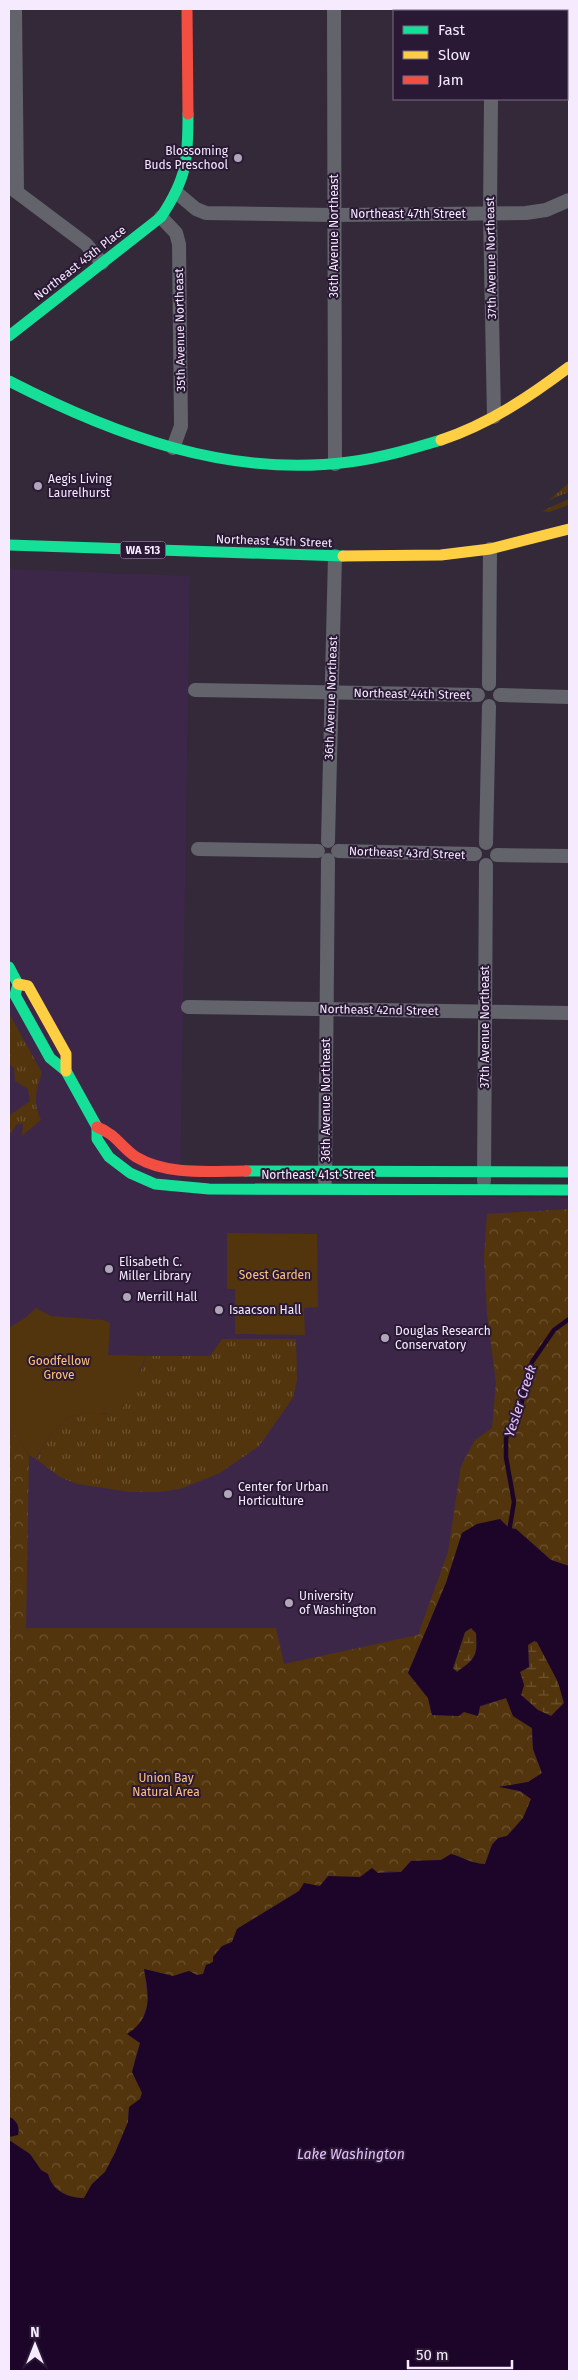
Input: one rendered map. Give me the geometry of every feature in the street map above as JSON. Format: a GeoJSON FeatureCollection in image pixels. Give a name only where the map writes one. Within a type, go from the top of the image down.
{"type":"FeatureCollection","features":[{"type":"Feature","properties":{"kind":"street"},"geometry":{"type":"LineString","coordinates":[[15,9],[13,189],[86,244],[102,262]]}},
{"type":"Feature","properties":{"kind":"street"},"geometry":{"type":"LineString","coordinates":[[164,213],[177,193],[188,156],[187,9]]}},
{"type":"Feature","properties":{"kind":"street","name":"36th Avenue Northeast"},"geometry":{"type":"LineString","coordinates":[[334,9],[335,464]]}},
{"type":"Feature","properties":{"kind":"street","name":"37th Avenue Northeast"},"geometry":{"type":"LineString","coordinates":[[491,100],[490,213],[494,418]]}},
{"type":"Feature","properties":{"kind":"street","name":"Northeast 47th Street"},"geometry":{"type":"LineString","coordinates":[[177,193],[196,209],[206,213],[334,215],[536,212],[556,207],[569,200]]}},
{"type":"Feature","properties":{"kind":"street","name":"Northeast 45th Place"},"geometry":{"type":"LineString","coordinates":[[9,336],[164,213]]}},
{"type":"Feature","properties":{"kind":"street","name":"35th Avenue Northeast"},"geometry":{"type":"LineString","coordinates":[[164,213],[176,233],[179,244],[181,426],[173,448]]}},
{"type":"Feature","properties":{"kind":"street"},"geometry":{"type":"LineString","coordinates":[[9,382],[101,423],[202,456],[255,464],[335,464],[410,450],[467,430],[494,418],[536,392],[569,367]]}},
{"type":"Feature","properties":{"kind":"street","name":"WA 513"},"geometry":{"type":"LineString","coordinates":[[536,538],[569,529]]}},
{"type":"Feature","properties":{"kind":"street"},"geometry":{"type":"LineString","coordinates":[[536,538],[568,543]]}},
{"type":"Feature","properties":{"kind":"street","name":"Northeast 45th Street"},"geometry":{"type":"LineString","coordinates":[[9,545],[335,556],[441,554],[490,549],[536,538]]}},
{"type":"Feature","properties":{"kind":"street"},"geometry":{"type":"LineString","coordinates":[[489,684],[490,549]]}},
{"type":"Feature","properties":{"kind":"street","name":"36th Avenue Northeast"},"geometry":{"type":"LineString","coordinates":[[325,1189],[328,854],[336,844],[328,840],[335,556]]}},
{"type":"Feature","properties":{"kind":"street"},"geometry":{"type":"LineString","coordinates":[[489,684],[497,687],[500,695],[497,702],[489,706],[481,702],[478,695],[481,688],[489,684]]}},
{"type":"Feature","properties":{"kind":"street","name":"Northeast 44th Street"},"geometry":{"type":"LineString","coordinates":[[195,690],[478,695]]}},
{"type":"Feature","properties":{"kind":"street"},"geometry":{"type":"LineString","coordinates":[[500,695],[569,697]]}},
{"type":"Feature","properties":{"kind":"street"},"geometry":{"type":"LineString","coordinates":[[486,843],[489,706]]}},
{"type":"Feature","properties":{"kind":"street"},"geometry":{"type":"LineString","coordinates":[[486,843],[495,848],[497,855],[494,861],[486,865],[479,862],[475,854],[478,846],[486,843]]}},
{"type":"Feature","properties":{"kind":"street","name":"Northeast 43rd Street"},"geometry":{"type":"LineString","coordinates":[[198,849],[328,854],[475,854]]}},
{"type":"Feature","properties":{"kind":"street"},"geometry":{"type":"LineString","coordinates":[[497,855],[569,856]]}},
{"type":"Feature","properties":{"kind":"street","name":"37th Avenue Northeast"},"geometry":{"type":"LineString","coordinates":[[484,1190],[486,865]]}},
{"type":"Feature","properties":{"kind":"street"},"geometry":{"type":"LineString","coordinates":[[9,966],[18,984],[16,994],[45,1050],[50,1058],[66,1071]]}},
{"type":"Feature","properties":{"kind":"street"},"geometry":{"type":"LineString","coordinates":[[18,984],[28,986],[66,1054],[66,1071]]}},
{"type":"Feature","properties":{"kind":"street","name":"Northeast 42nd Street"},"geometry":{"type":"LineString","coordinates":[[188,1006],[569,1014]]}},
{"type":"Feature","properties":{"kind":"street","name":"Northeast 41st Street"},"geometry":{"type":"LineString","coordinates":[[66,1071],[97,1127],[97,1139],[109,1157],[130,1173],[155,1184],[209,1190],[569,1190]]}},
{"type":"Feature","properties":{"kind":"street","name":"Northeast 41st Street"},"geometry":{"type":"LineString","coordinates":[[97,1127],[113,1132],[123,1147],[135,1156],[172,1170],[569,1172]]}},
{"type":"Feature","properties":{"kind":"shaded area","name":"University of Washington"},"geometry":{"type":"Polygon","coordinates":[[[9,569],[190,576],[180,1192],[569,1198],[569,2010],[9,2190],[9,569]]]}},
{"type":"Feature","properties":{"kind":"green space"},"geometry":{"type":"Polygon","coordinates":[[[569,483],[569,492],[549,500],[569,483]]]}},
{"type":"Feature","properties":{"kind":"green space"},"geometry":{"type":"Polygon","coordinates":[[[569,499],[569,505],[549,512],[542,511],[569,499]]]}},
{"type":"Feature","properties":{"kind":"green space"},"geometry":{"type":"Polygon","coordinates":[[[9,1013],[42,1073],[36,1097],[38,1114],[41,1120],[22,1136],[23,1124],[17,1124],[9,1136],[9,1116],[30,1101],[28,1089],[15,1081],[14,1068],[9,1064],[9,1013]]]}},
{"type":"Feature","properties":{"kind":"green space","name":"Union Bay Natural Area"},"geometry":{"type":"Polygon","coordinates":[[[569,1209],[569,1566],[551,1560],[516,1529],[509,1528],[500,1519],[462,1533],[446,1583],[408,1673],[428,1698],[432,1715],[464,1712],[507,1698],[513,1716],[532,1728],[533,1749],[542,1773],[528,1782],[500,1787],[520,1791],[532,1799],[523,1818],[507,1836],[498,1838],[492,1844],[485,1864],[472,1862],[451,1854],[441,1860],[411,1861],[401,1872],[390,1871],[360,1877],[328,1877],[320,1886],[299,1891],[237,1929],[232,1942],[214,1962],[206,1965],[203,1974],[197,1975],[189,1971],[173,1976],[144,1969],[148,2002],[136,2039],[140,2043],[134,2066],[136,2079],[141,2088],[141,2097],[129,2107],[128,2122],[105,2172],[92,2184],[84,2198],[66,2195],[57,2189],[48,2174],[41,2170],[30,2154],[9,2140],[9,2137],[15,2136],[13,2119],[9,2117],[9,1426],[29,1455],[26,1628],[276,1628],[284,1664],[418,1635],[448,1552],[461,1466],[475,1440],[492,1428],[496,1382],[487,1314],[484,1257],[487,1214],[569,1209]]]}},
{"type":"Feature","properties":{"kind":"green space","name":"Soest Garden"},"geometry":{"type":"Polygon","coordinates":[[[227,1233],[317,1234],[318,1307],[304,1308],[305,1335],[235,1334],[235,1289],[227,1289],[227,1233]]]}},
{"type":"Feature","properties":{"kind":"green space","name":"Goodfellow Grove"},"geometry":{"type":"Polygon","coordinates":[[[36,1308],[51,1316],[104,1320],[110,1323],[108,1355],[146,1356],[122,1410],[112,1413],[83,1413],[67,1419],[54,1430],[35,1459],[29,1455],[9,1426],[9,1328],[36,1308]]]}},
{"type":"Feature","properties":{"kind":"green space"},"geometry":{"type":"Polygon","coordinates":[[[222,1339],[296,1339],[297,1380],[293,1398],[259,1446],[220,1473],[180,1489],[159,1492],[131,1492],[77,1484],[60,1477],[36,1459],[54,1430],[67,1419],[85,1412],[106,1414],[141,1370],[146,1356],[210,1356],[222,1339]]]}},
{"type":"Feature","properties":{"kind":"green space"},"geometry":{"type":"Polygon","coordinates":[[[471,1628],[476,1633],[476,1652],[471,1660],[457,1672],[453,1669],[465,1632],[471,1628]]]}},
{"type":"Feature","properties":{"kind":"green space"},"geometry":{"type":"Polygon","coordinates":[[[534,1641],[537,1642],[558,1682],[564,1703],[551,1716],[538,1710],[521,1695],[524,1685],[520,1672],[529,1667],[528,1645],[534,1641]]]}},
{"type":"Feature","properties":{"kind":"water","name":"Lake Washington"},"geometry":{"type":"Polygon","coordinates":[[[500,1519],[509,1528],[516,1529],[551,1560],[569,1566],[569,2371],[9,2371],[9,2140],[30,2154],[41,2170],[48,2174],[57,2189],[66,2195],[84,2198],[92,2184],[105,2172],[128,2122],[129,2107],[140,2099],[142,2093],[132,2072],[140,2043],[127,2034],[141,2021],[145,2013],[148,1997],[144,1969],[173,1976],[189,1971],[197,1975],[203,1974],[206,1965],[213,1962],[213,1957],[222,1946],[232,1942],[237,1929],[299,1891],[304,1883],[320,1886],[328,1876],[360,1877],[372,1868],[378,1873],[401,1872],[411,1861],[441,1860],[451,1854],[472,1862],[485,1864],[492,1845],[498,1838],[507,1836],[523,1818],[531,1799],[520,1791],[499,1787],[528,1782],[542,1773],[533,1749],[532,1728],[513,1716],[506,1698],[480,1706],[478,1716],[464,1712],[459,1716],[432,1715],[428,1698],[408,1673],[446,1583],[462,1533],[477,1524],[500,1519]],[[471,1628],[465,1632],[453,1668],[457,1672],[468,1664],[476,1652],[476,1633],[471,1628]],[[534,1641],[528,1645],[529,1667],[520,1672],[524,1685],[521,1695],[538,1710],[551,1716],[564,1703],[558,1682],[537,1642],[534,1641]]]}},
{"type":"Feature","properties":{"kind":"water"},"geometry":{"type":"Polygon","coordinates":[[[9,2117],[17,2124],[19,2129],[18,2135],[9,2137],[9,2117]]]}},
{"type":"Feature","properties":{"kind":"waterway","name":"Yesler Creek"},"geometry":{"type":"LineString","coordinates":[[509,1532],[514,1502],[506,1457],[506,1438],[520,1409],[532,1362],[554,1330],[569,1319]]}},
{"type":"Feature","properties":{"kind":"traffic: fast"},"geometry":{"type":"LineString","coordinates":[[9,336],[161,217],[176,191],[184,168],[188,114]]}},
{"type":"Feature","properties":{"kind":"traffic: fast"},"geometry":{"type":"LineString","coordinates":[[9,381],[49,401],[131,435],[173,448],[216,458],[260,464],[304,465],[349,462],[384,456],[441,440]]}},
{"type":"Feature","properties":{"kind":"traffic: fast"},"geometry":{"type":"LineString","coordinates":[[9,545],[343,556]]}},
{"type":"Feature","properties":{"kind":"traffic: fast"},"geometry":{"type":"LineString","coordinates":[[9,967],[18,984],[15,995],[50,1058],[66,1071],[97,1127],[97,1139],[109,1157],[130,1173],[155,1184],[209,1189],[569,1190]]}},
{"type":"Feature","properties":{"kind":"traffic: fast"},"geometry":{"type":"LineString","coordinates":[[246,1171],[569,1172]]}},
{"type":"Feature","properties":{"kind":"traffic: slow"},"geometry":{"type":"LineString","coordinates":[[441,440],[459,434],[508,409],[569,367]]}},
{"type":"Feature","properties":{"kind":"traffic: slow"},"geometry":{"type":"LineString","coordinates":[[343,556],[441,555],[490,549],[569,529]]}},
{"type":"Feature","properties":{"kind":"traffic: slow"},"geometry":{"type":"LineString","coordinates":[[18,984],[28,986],[66,1054],[66,1071]]}},
{"type":"Feature","properties":{"kind":"traffic: jam"},"geometry":{"type":"LineString","coordinates":[[187,9],[188,114]]}},
{"type":"Feature","properties":{"kind":"traffic: jam"},"geometry":{"type":"LineString","coordinates":[[97,1127],[109,1133],[136,1157],[148,1163],[175,1170],[204,1172],[246,1171]]}},
{"type":"Feature","properties":{"kind":"place","name":"Blossoming Buds Preschool"},"geometry":{"type":"Point","coordinates":[238,158]}},
{"type":"Feature","properties":{"kind":"place","name":"Aegis Living Laurelhurst"},"geometry":{"type":"Point","coordinates":[38,486]}},
{"type":"Feature","properties":{"kind":"place","name":"Elisabeth C. Miller Library"},"geometry":{"type":"Point","coordinates":[109,1269]}},
{"type":"Feature","properties":{"kind":"place","name":"Merrill Hall"},"geometry":{"type":"Point","coordinates":[127,1297]}},
{"type":"Feature","properties":{"kind":"place","name":"Isaacson Hall"},"geometry":{"type":"Point","coordinates":[219,1310]}},
{"type":"Feature","properties":{"kind":"place","name":"Douglas Research Conservatory"},"geometry":{"type":"Point","coordinates":[385,1338]}},
{"type":"Feature","properties":{"kind":"place","name":"Center for Urban Horticulture"},"geometry":{"type":"Point","coordinates":[228,1494]}},
{"type":"Feature","properties":{"kind":"place","name":"University of Washington"},"geometry":{"type":"Point","coordinates":[289,1603]}}]}
